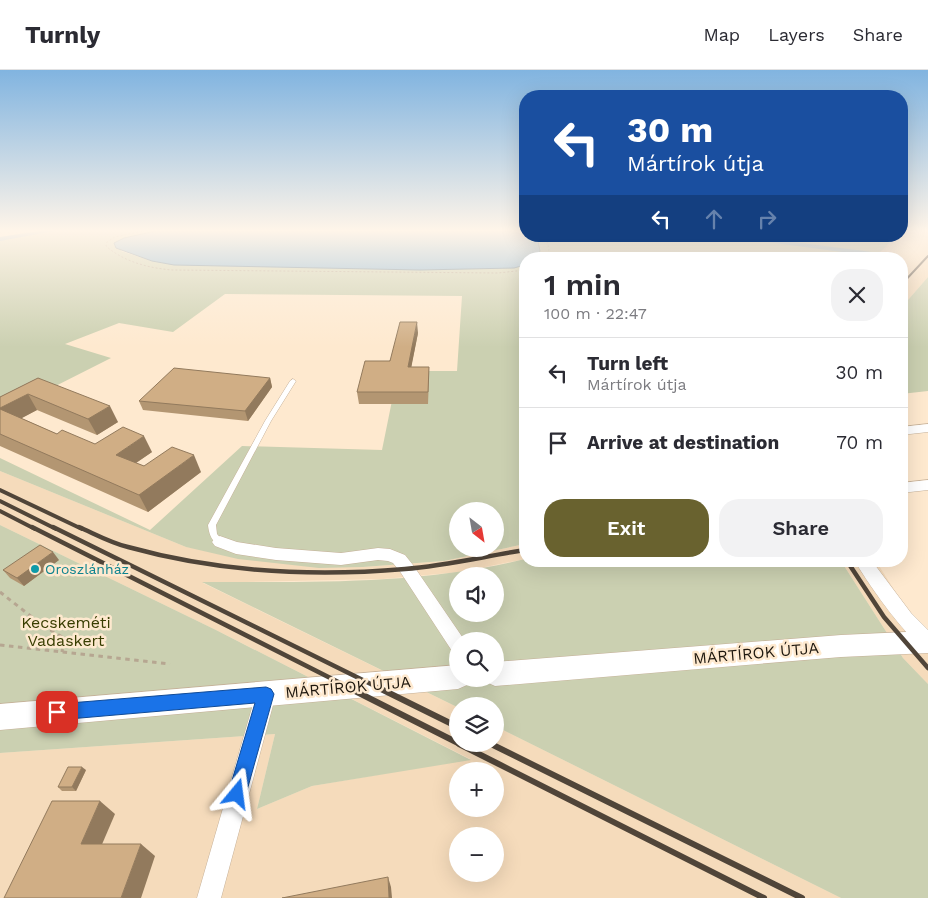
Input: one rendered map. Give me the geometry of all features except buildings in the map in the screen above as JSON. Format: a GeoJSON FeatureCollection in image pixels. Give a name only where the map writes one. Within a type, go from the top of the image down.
{"type":"FeatureCollection","features":[{"type":"Feature","properties":{"kind":"street"},"geometry":{"type":"LineString","coordinates":[[908,430],[928,428]]}},
{"type":"Feature","properties":{"kind":"street"},"geometry":{"type":"LineString","coordinates":[[908,487],[928,485]]}},
{"type":"Feature","properties":{"kind":"street"},"geometry":{"type":"LineString","coordinates":[[220,542],[236,548],[341,559],[378,554],[390,555],[399,559],[407,569],[449,632]]}},
{"type":"Feature","properties":{"kind":"street"},"geometry":{"type":"LineString","coordinates":[[867,567],[905,618],[928,642]]}},
{"type":"Feature","properties":{"kind":"street","name":"MÁRTÍROK ÚTJA"},"geometry":{"type":"LineString","coordinates":[[504,673],[841,646],[928,642]]}},
{"type":"Feature","properties":{"kind":"street","name":"MÁRTÍROK ÚTJA"},"geometry":{"type":"LineString","coordinates":[[0,717],[449,679]]}},
{"type":"Feature","properties":{"kind":"street"},"geometry":{"type":"LineString","coordinates":[[209,898],[266,694]]}},
{"type":"Feature","properties":{"kind":"lane"},"geometry":{"type":"LineString","coordinates":[[220,542],[213,535],[212,525],[268,421],[293,381]]}},
{"type":"Feature","properties":{"kind":"path"},"geometry":{"type":"LineString","coordinates":[[171,270],[470,273],[506,273],[519,271]]}},
{"type":"Feature","properties":{"kind":"path"},"geometry":{"type":"LineString","coordinates":[[0,592],[42,625],[64,638],[62,652]]}},
{"type":"Feature","properties":{"kind":"path"},"geometry":{"type":"LineString","coordinates":[[0,645],[170,664]]}},
{"type":"Feature","properties":{"kind":"shaded area"},"geometry":{"type":"Polygon","coordinates":[[[908,270],[928,270],[928,277],[908,300],[908,270]]]}},
{"type":"Feature","properties":{"kind":"shaded area"},"geometry":{"type":"Polygon","coordinates":[[[0,471],[186,547],[363,567],[444,561],[458,558],[504,558],[504,548],[519,545],[519,560],[485,567],[449,567],[449,573],[383,579],[203,583],[449,703],[449,748],[216,630],[0,525],[0,471]]]}},
{"type":"Feature","properties":{"kind":"shaded area"},"geometry":{"type":"Polygon","coordinates":[[[845,567],[880,567],[908,612],[928,631],[928,684],[903,658],[845,567]]]}},
{"type":"Feature","properties":{"kind":"shaded area"},"geometry":{"type":"Polygon","coordinates":[[[504,730],[841,898],[0,898],[0,753],[275,734],[257,809],[312,786],[449,763],[449,817],[504,817],[504,762],[452,762],[470,759],[456,752],[504,752],[504,730]]]}},
{"type":"Feature","properties":{"kind":"green space"},"geometry":{"type":"Polygon","coordinates":[[[0,270],[519,270],[519,545],[504,548],[504,502],[449,502],[449,558],[458,558],[444,561],[363,567],[319,568],[238,559],[186,547],[0,471],[0,458],[150,530],[242,446],[382,450],[398,371],[457,371],[462,296],[225,294],[173,332],[119,323],[65,344],[111,358],[0,414],[0,270]]]}},
{"type":"Feature","properties":{"kind":"green space"},"geometry":{"type":"Polygon","coordinates":[[[928,277],[928,391],[908,393],[908,300],[928,277]]]}},
{"type":"Feature","properties":{"kind":"green space","name":"Kecskeméti Vadaskert"},"geometry":{"type":"Polygon","coordinates":[[[0,525],[216,630],[449,749],[449,752],[455,752],[471,760],[449,762],[449,764],[312,786],[257,809],[275,734],[0,753],[0,525]]]}},
{"type":"Feature","properties":{"kind":"green space"},"geometry":{"type":"Polygon","coordinates":[[[519,560],[519,567],[845,567],[903,658],[928,684],[928,898],[841,898],[504,730],[504,697],[449,697],[449,703],[202,582],[324,582],[405,578],[449,573],[449,622],[504,622],[504,567],[485,567],[519,560]]]}},
{"type":"Feature","properties":{"kind":"railway"},"geometry":{"type":"LineString","coordinates":[[908,277],[915,270]]}},
{"type":"Feature","properties":{"kind":"railway"},"geometry":{"type":"LineString","coordinates":[[0,490],[82,529]]}},
{"type":"Feature","properties":{"kind":"railway"},"geometry":{"type":"LineString","coordinates":[[0,501],[56,529]]}},
{"type":"Feature","properties":{"kind":"railway"},"geometry":{"type":"LineString","coordinates":[[0,511],[35,529]]}},
{"type":"Feature","properties":{"kind":"railway"},"geometry":{"type":"LineString","coordinates":[[32,527],[354,690]]}},
{"type":"Feature","properties":{"kind":"railway"},"geometry":{"type":"LineString","coordinates":[[53,527],[383,690]]}},
{"type":"Feature","properties":{"kind":"railway"},"geometry":{"type":"LineString","coordinates":[[79,527],[128,547],[196,562],[231,567],[301,572],[420,568],[519,551]]}},
{"type":"Feature","properties":{"kind":"railway"},"geometry":{"type":"LineString","coordinates":[[851,567],[884,617],[928,668]]}},
{"type":"Feature","properties":{"kind":"railway"},"geometry":{"type":"LineString","coordinates":[[351,689],[449,738]]}},
{"type":"Feature","properties":{"kind":"railway"},"geometry":{"type":"LineString","coordinates":[[381,689],[449,723]]}},
{"type":"Feature","properties":{"kind":"railway"},"geometry":{"type":"LineString","coordinates":[[504,750],[802,898]]}},
{"type":"Feature","properties":{"kind":"railway"},"geometry":{"type":"LineString","coordinates":[[475,752],[764,898]]}},
{"type":"Feature","properties":{"kind":"place","name":"Oroszlánház"},"geometry":{"type":"Point","coordinates":[35,569]}},
{"type":"Feature","properties":{"kind":"route"},"geometry":{"type":"LineString","coordinates":[[57,712],[266,694],[237,794]]}}]}
